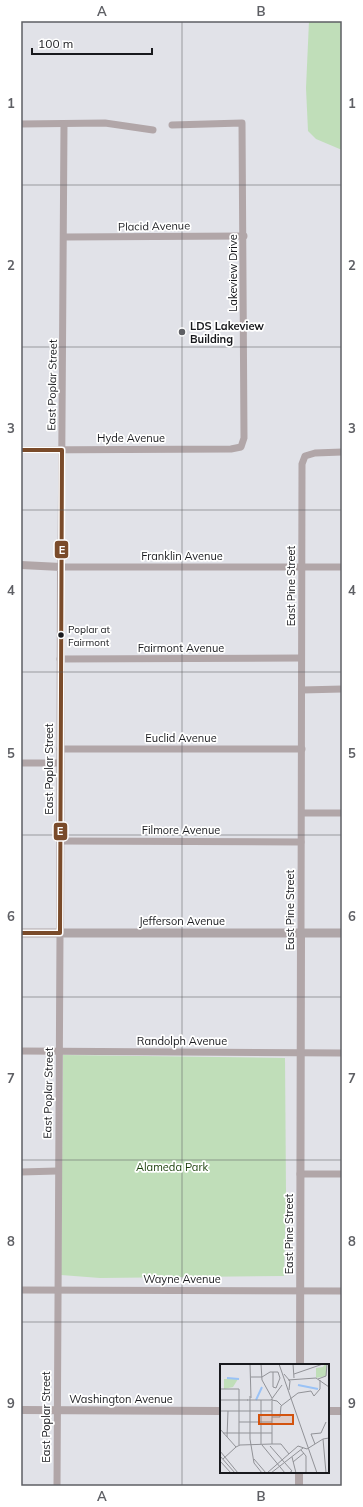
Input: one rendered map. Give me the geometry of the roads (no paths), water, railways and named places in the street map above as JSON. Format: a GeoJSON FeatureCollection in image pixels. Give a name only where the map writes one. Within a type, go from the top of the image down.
{"type":"FeatureCollection","features":[{"type":"Feature","properties":{"kind":"main road","name":"Jefferson Avenue"},"geometry":{"type":"LineString","coordinates":[[21,933],[342,933]]}},
{"type":"Feature","properties":{"kind":"street"},"geometry":{"type":"LineString","coordinates":[[21,124],[105,123],[153,130]]}},
{"type":"Feature","properties":{"kind":"street","name":"Lakeview Drive"},"geometry":{"type":"LineString","coordinates":[[172,125],[242,123],[244,236],[244,438],[241,447]]}},
{"type":"Feature","properties":{"kind":"street","name":"East Poplar Street"},"geometry":{"type":"LineString","coordinates":[[57,1486],[57,1171],[60,933],[60,659],[64,124]]}},
{"type":"Feature","properties":{"kind":"street","name":"Placid Avenue"},"geometry":{"type":"LineString","coordinates":[[64,237],[244,236]]}},
{"type":"Feature","properties":{"kind":"street","name":"Hyde Avenue"},"geometry":{"type":"LineString","coordinates":[[21,450],[231,449],[241,447]]}},
{"type":"Feature","properties":{"kind":"street","name":"East Pine Street"},"geometry":{"type":"LineString","coordinates":[[300,1364],[302,464],[305,456],[315,453],[342,452]]}},
{"type":"Feature","properties":{"kind":"street","name":"Franklin Avenue"},"geometry":{"type":"LineString","coordinates":[[21,565],[61,567],[342,567]]}},
{"type":"Feature","properties":{"kind":"street","name":"Fairmont Avenue"},"geometry":{"type":"LineString","coordinates":[[60,659],[301,658]]}},
{"type":"Feature","properties":{"kind":"street"},"geometry":{"type":"LineString","coordinates":[[302,690],[342,689]]}},
{"type":"Feature","properties":{"kind":"street","name":"Euclid Avenue"},"geometry":{"type":"LineString","coordinates":[[60,749],[302,749]]}},
{"type":"Feature","properties":{"kind":"street"},"geometry":{"type":"LineString","coordinates":[[21,763],[60,763]]}},
{"type":"Feature","properties":{"kind":"street"},"geometry":{"type":"LineString","coordinates":[[302,814],[342,813]]}},
{"type":"Feature","properties":{"kind":"street","name":"Filmore Avenue"},"geometry":{"type":"LineString","coordinates":[[60,841],[301,842]]}},
{"type":"Feature","properties":{"kind":"street","name":"Randolph Avenue"},"geometry":{"type":"LineString","coordinates":[[21,1051],[342,1053]]}},
{"type":"Feature","properties":{"kind":"street"},"geometry":{"type":"LineString","coordinates":[[21,1172],[57,1171]]}},
{"type":"Feature","properties":{"kind":"street"},"geometry":{"type":"LineString","coordinates":[[300,1174],[342,1174]]}},
{"type":"Feature","properties":{"kind":"street","name":"Wayne Avenue"},"geometry":{"type":"LineString","coordinates":[[21,1290],[342,1291]]}},
{"type":"Feature","properties":{"kind":"street","name":"Washington Avenue"},"geometry":{"type":"LineString","coordinates":[[21,1410],[220,1411]]}},
{"type":"Feature","properties":{"kind":"street"},"geometry":{"type":"LineString","coordinates":[[329,1411],[342,1411]]}},
{"type":"Feature","properties":{"kind":"street"},"geometry":{"type":"LineString","coordinates":[[299,1473],[299,1486]]}},
{"type":"Feature","properties":{"kind":"place","name":"LDS Lakeview Building"},"geometry":{"type":"Point","coordinates":[182,332]}},
{"type":"Feature","properties":{"kind":"place","name":"Poplar at Fairmont"},"geometry":{"type":"Point","coordinates":[61,635]}},
{"type":"Feature","properties":{"kind":"park label","name":"Alameda Park"},"geometry":{"type":"Point","coordinates":[172,1167]}}]}
